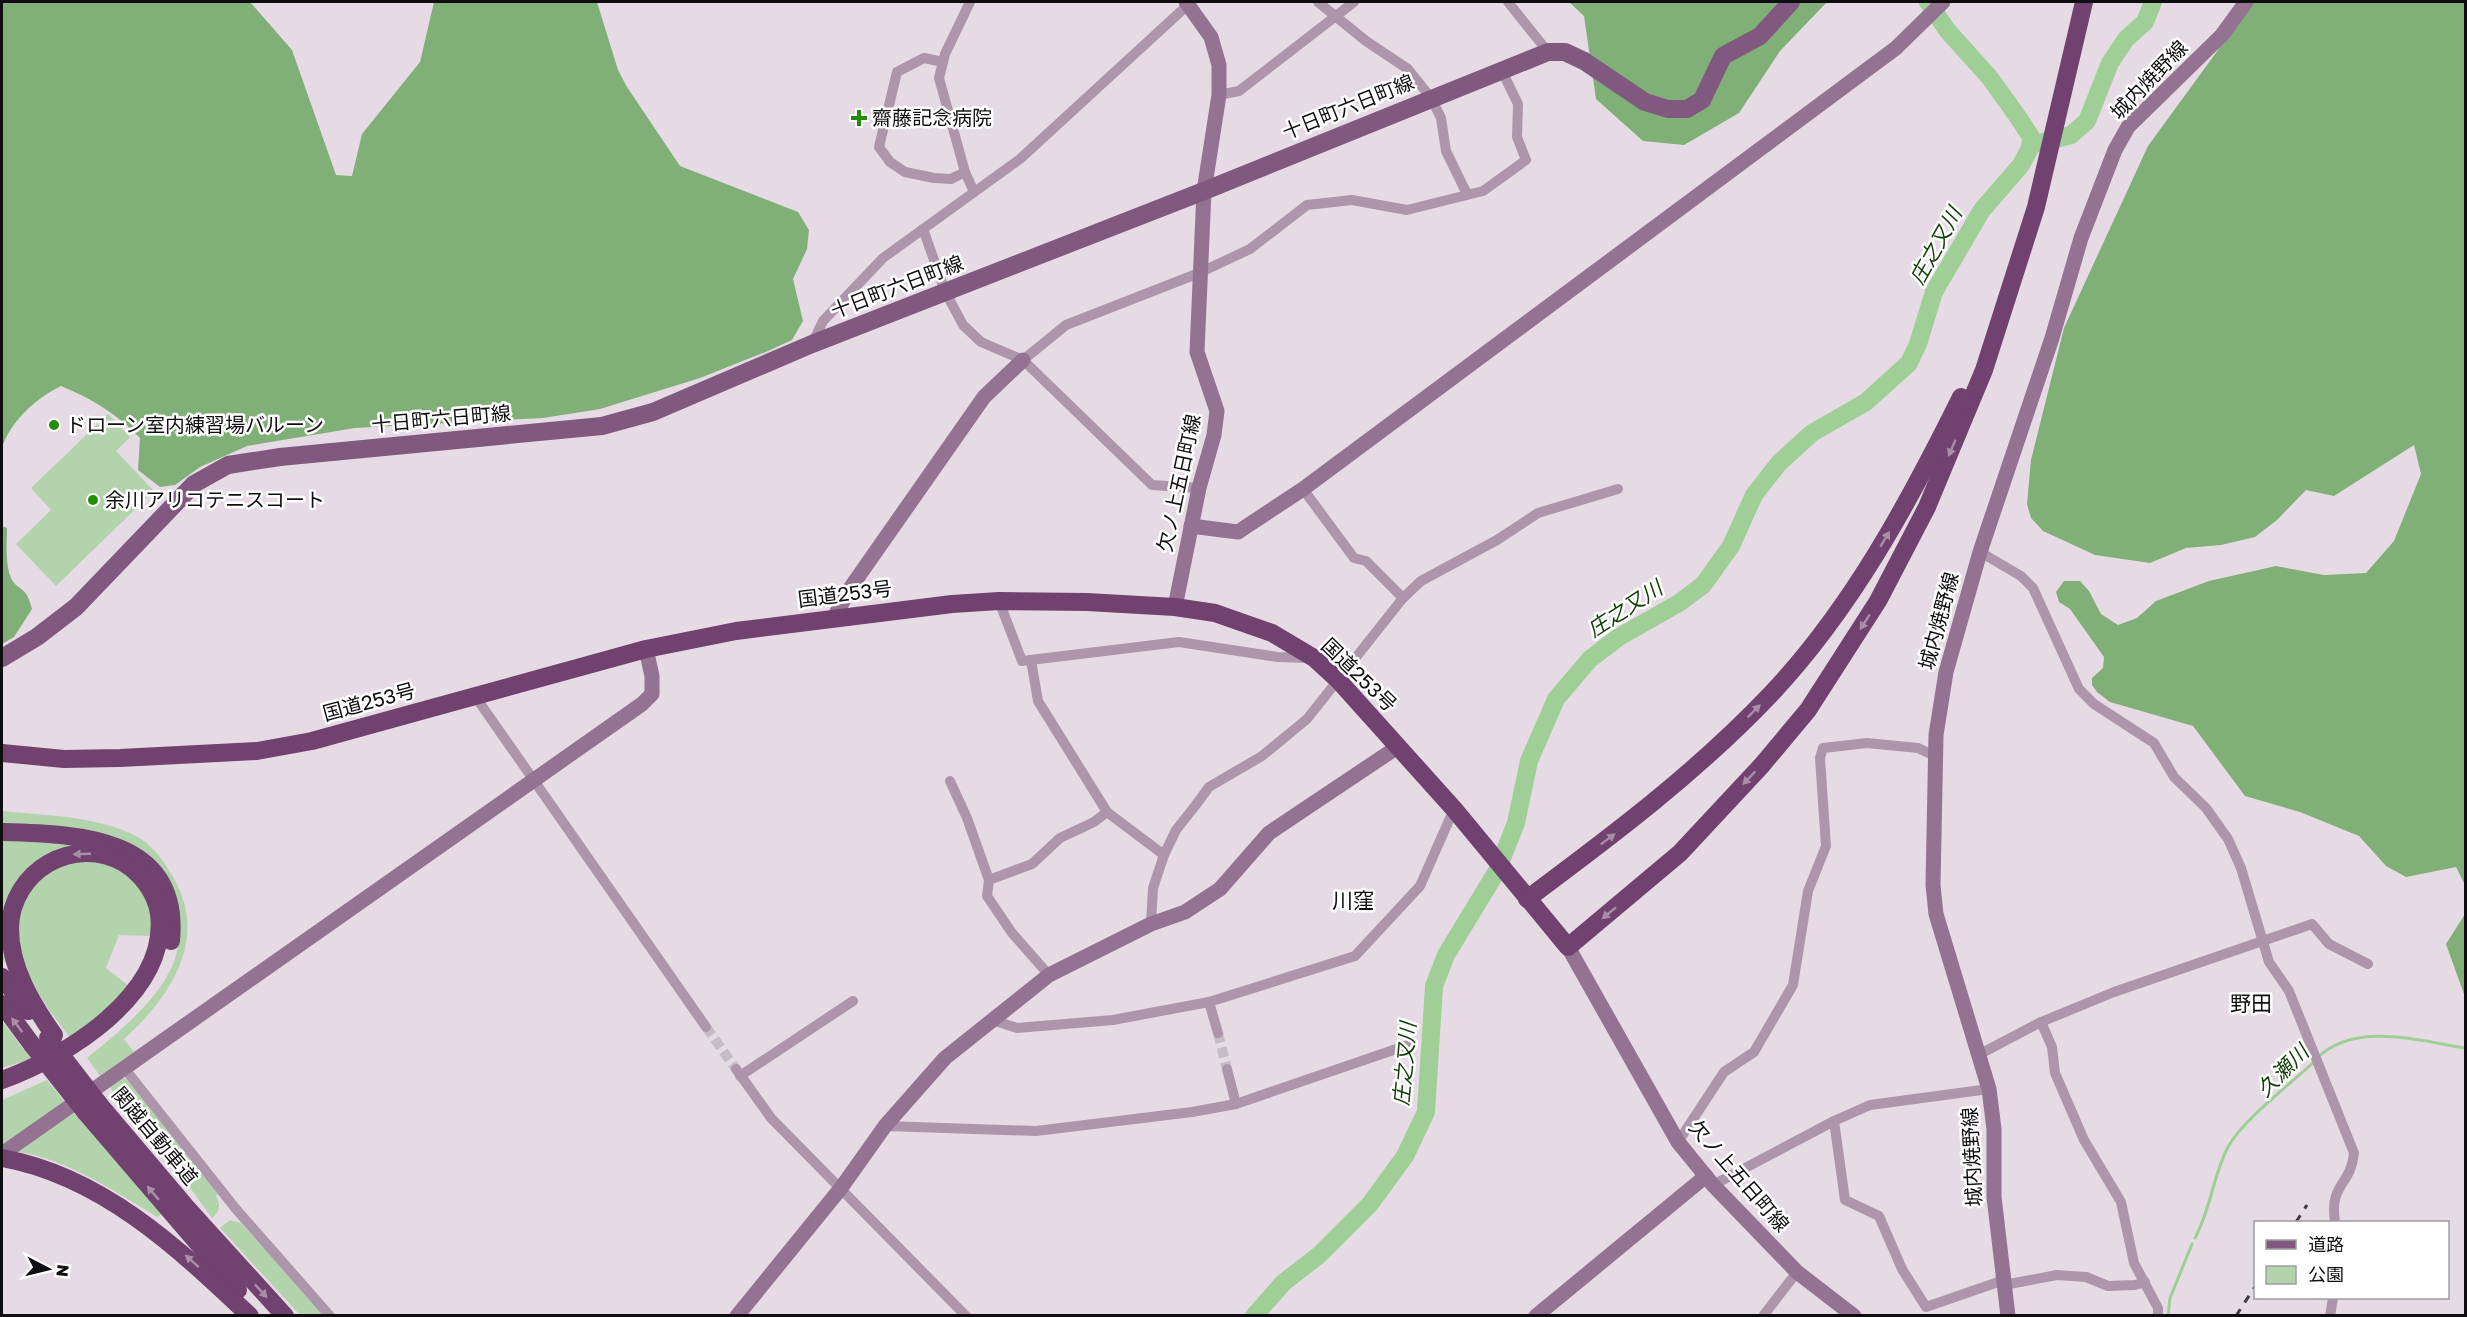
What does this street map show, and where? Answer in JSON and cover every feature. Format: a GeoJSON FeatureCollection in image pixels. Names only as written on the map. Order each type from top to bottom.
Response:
{"type":"FeatureCollection","features":[{"type":"Feature","properties":{"kind":"highway"},"geometry":{"type":"LineString","coordinates":[[1568,946],[1680,853],[1762,765],[1808,710],[1878,601],[1927,507],[1984,370],[2023,251],[2046,166],[2084,2]]}},
{"type":"Feature","properties":{"kind":"highway"},"geometry":{"type":"LineString","coordinates":[[1527,899],[1682,780],[1772,693],[1849,596],[1918,484],[2001,314]]}},
{"type":"Feature","properties":{"kind":"highway","name":"国道253号"},"geometry":{"type":"LineString","coordinates":[[2,753],[64,759],[257,751],[312,741],[691,638],[952,604],[999,601],[1087,602],[1175,607],[1215,613],[1255,626],[1272,633],[1314,658],[1339,681],[1399,746],[1568,946]]}},
{"type":"Feature","properties":{"kind":"highway"},"geometry":{"type":"LineString","coordinates":[[2,832],[79,836],[106,842],[142,861],[162,883],[172,913],[169,950],[159,974],[128,1013],[62,1064],[2,1092]]}},
{"type":"Feature","properties":{"kind":"highway"},"geometry":{"type":"LineString","coordinates":[[2,1080],[53,1057],[93,1030],[131,994],[152,963],[160,934],[158,907],[146,883],[130,867],[111,857],[84,853],[57,858],[33,873],[16,899],[10,929],[16,964],[45,1040]]}},
{"type":"Feature","properties":{"kind":"highway","name":"関越自動車道"},"geometry":{"type":"LineString","coordinates":[[2,976],[45,1040],[262,1316]]}},
{"type":"Feature","properties":{"kind":"highway","name":"関越自動車道"},"geometry":{"type":"LineString","coordinates":[[2,1004],[45,1040]]}},
{"type":"Feature","properties":{"kind":"highway","name":"関越自動車道"},"geometry":{"type":"LineString","coordinates":[[96,1106],[285,1316]]}},
{"type":"Feature","properties":{"kind":"highway"},"geometry":{"type":"LineString","coordinates":[[6,1157],[78,1184],[139,1218],[167,1239],[250,1316]]}},
{"type":"Feature","properties":{"kind":"main road"},"geometry":{"type":"LineString","coordinates":[[1548,52],[1565,52],[1584,61],[1645,102],[1668,109],[1687,110],[1702,100],[1723,56],[1760,36],[1791,2]]}},
{"type":"Feature","properties":{"kind":"main road","name":"十日町六日町線"},"geometry":{"type":"LineString","coordinates":[[2,658],[38,637],[76,608],[194,484],[228,465],[280,456],[602,426],[653,412],[812,344],[1204,191],[1548,52]]}},
{"type":"Feature","properties":{"kind":"street"},"geometry":{"type":"LineString","coordinates":[[1318,2],[1366,41],[1408,69],[1431,98],[1441,118],[1446,151],[1467,194]]}},
{"type":"Feature","properties":{"kind":"street"},"geometry":{"type":"LineString","coordinates":[[1219,95],[1239,91],[1284,53],[1354,2]]}},
{"type":"Feature","properties":{"kind":"street"},"geometry":{"type":"LineString","coordinates":[[1508,2],[1548,52]]}},
{"type":"Feature","properties":{"kind":"street"},"geometry":{"type":"LineString","coordinates":[[1191,526],[1238,532],[1303,489],[1896,48],[1943,2]]}},
{"type":"Feature","properties":{"kind":"street","name":"城内焼野線"},"geometry":{"type":"LineString","coordinates":[[2008,1316],[1994,1197],[1994,1129],[1989,1089],[1936,914],[1933,885],[1935,756],[1939,707],[1946,672],[1980,552],[2052,338],[2081,238],[2115,150],[2128,127],[2222,35],[2246,2]]}},
{"type":"Feature","properties":{"kind":"street"},"geometry":{"type":"LineString","coordinates":[[967,3],[943,62],[939,78],[965,172],[974,192]]}},
{"type":"Feature","properties":{"kind":"street"},"geometry":{"type":"LineString","coordinates":[[812,344],[823,321],[883,258],[1020,159],[1189,3]]}},
{"type":"Feature","properties":{"kind":"street","name":"欠ノ上五日町線"},"geometry":{"type":"LineString","coordinates":[[1175,607],[1199,488],[1214,435],[1217,411],[1197,352],[1204,191],[1219,95],[1219,65],[1211,37],[1189,3]]}},
{"type":"Feature","properties":{"kind":"street"},"geometry":{"type":"LineString","coordinates":[[943,62],[924,58],[906,64],[897,72],[879,147],[890,162],[905,172],[951,179],[965,172]]}},
{"type":"Feature","properties":{"kind":"street"},"geometry":{"type":"LineString","coordinates":[[833,619],[851,587],[984,397],[1023,360],[1066,325],[1199,273],[1250,249],[1307,206],[1352,200],[1407,210],[1483,191],[1526,160],[1517,137],[1518,104],[1502,71]]}},
{"type":"Feature","properties":{"kind":"street"},"geometry":{"type":"LineString","coordinates":[[923,229],[945,291],[963,326],[981,342],[1023,360],[1152,485],[1199,488]]}},
{"type":"Feature","properties":{"kind":"street"},"geometry":{"type":"LineString","coordinates":[[1303,489],[1354,558],[1366,561],[1403,598]]}},
{"type":"Feature","properties":{"kind":"street"},"geometry":{"type":"LineString","coordinates":[[1151,924],[1153,888],[1164,855],[1176,830],[1209,787],[1262,756],[1307,719],[1403,598],[1421,580],[1497,540],[1538,513],[1618,489]]}},
{"type":"Feature","properties":{"kind":"street"},"geometry":{"type":"LineString","coordinates":[[1980,552],[2021,576],[2033,588],[2079,689],[2094,704],[2154,743],[2174,777],[2206,808],[2228,839],[2265,941],[2269,962],[2289,991],[2354,1153],[2353,1169],[2335,1193],[2332,1206],[2334,1221]]}},
{"type":"Feature","properties":{"kind":"street"},"geometry":{"type":"LineString","coordinates":[[999,601],[1022,661],[1179,642],[1278,657],[1314,658]]}},
{"type":"Feature","properties":{"kind":"street"},"geometry":{"type":"LineString","coordinates":[[6,1157],[125,1068],[390,879],[642,704],[652,694],[652,676],[646,649]]}},
{"type":"Feature","properties":{"kind":"street"},"geometry":{"type":"LineString","coordinates":[[1030,660],[1038,701],[1107,812],[1164,855]]}},
{"type":"Feature","properties":{"kind":"street"},"geometry":{"type":"LineString","coordinates":[[475,696],[706,1027]]}},
{"type":"Feature","properties":{"kind":"street"},"geometry":{"type":"LineString","coordinates":[[1678,1142],[1724,1072],[1754,1052],[1793,985],[1808,891],[1826,846],[1820,758],[1823,748],[1867,743],[1918,748],[1935,756]]}},
{"type":"Feature","properties":{"kind":"street"},"geometry":{"type":"LineString","coordinates":[[737,1316],[841,1188],[885,1126],[945,1058],[1049,975],[1151,924],[1185,912],[1220,889],[1269,833],[1399,746]]}},
{"type":"Feature","properties":{"kind":"street"},"geometry":{"type":"LineString","coordinates":[[950,782],[967,818],[989,880],[987,896],[1012,933],[1049,975]]}},
{"type":"Feature","properties":{"kind":"street"},"geometry":{"type":"LineString","coordinates":[[992,1020],[1017,1028],[1113,1020],[1209,1002],[1355,956],[1420,886],[1454,809]]}},
{"type":"Feature","properties":{"kind":"street"},"geometry":{"type":"LineString","coordinates":[[989,880],[1032,864],[1060,838],[1094,822],[1107,812]]}},
{"type":"Feature","properties":{"kind":"street"},"geometry":{"type":"LineString","coordinates":[[1980,1054],[2041,1022],[2114,992],[2312,924],[2329,944],[2368,964]]}},
{"type":"Feature","properties":{"kind":"street","name":"欠ノ上五日町線"},"geometry":{"type":"LineString","coordinates":[[1568,946],[1678,1142],[1709,1180],[1797,1272],[1854,1316]]}},
{"type":"Feature","properties":{"kind":"street"},"geometry":{"type":"LineString","coordinates":[[853,1001],[738,1073],[771,1118],[966,1316]]}},
{"type":"Feature","properties":{"kind":"street"},"geometry":{"type":"LineString","coordinates":[[1209,1002],[1218,1033]]}},
{"type":"Feature","properties":{"kind":"street"},"geometry":{"type":"LineString","coordinates":[[2041,1022],[2052,1047],[2055,1073],[2084,1140],[2121,1202],[2134,1263],[2158,1308],[2158,1316]]}},
{"type":"Feature","properties":{"kind":"street"},"geometry":{"type":"LineString","coordinates":[[885,1126],[1036,1131],[1192,1112],[1236,1104],[1408,1045]]}},
{"type":"Feature","properties":{"kind":"street"},"geometry":{"type":"LineString","coordinates":[[125,1068],[236,1209],[330,1316]]}},
{"type":"Feature","properties":{"kind":"street"},"geometry":{"type":"LineString","coordinates":[[1227,1069],[1236,1104]]}},
{"type":"Feature","properties":{"kind":"street"},"geometry":{"type":"LineString","coordinates":[[1536,1316],[1709,1180],[1870,1105],[1989,1089]]}},
{"type":"Feature","properties":{"kind":"street"},"geometry":{"type":"LineString","coordinates":[[1834,1120],[1845,1200],[1879,1216],[1902,1269],[1926,1307],[2004,1282],[2057,1275],[2086,1277],[2108,1286],[2135,1285],[2145,1282]]}},
{"type":"Feature","properties":{"kind":"street"},"geometry":{"type":"LineString","coordinates":[[1763,1316],[1797,1272]]}},
{"type":"Feature","properties":{"kind":"street"},"geometry":{"type":"LineString","coordinates":[[2330,1316],[2333,1299]]}},
{"type":"Feature","properties":{"kind":"green space"},"geometry":{"type":"Polygon","coordinates":[[[2,2],[250,2],[292,50],[336,175],[352,176],[362,134],[420,62],[434,2],[597,2],[618,70],[680,166],[798,212],[809,230],[807,249],[793,279],[803,321],[792,340],[768,351],[700,378],[600,409],[543,418],[355,428],[247,446],[200,467],[175,485],[160,487],[138,470],[140,438],[122,421],[83,396],[61,386],[42,397],[25,412],[11,429],[2,448],[2,2]]]}},
{"type":"Feature","properties":{"kind":"green space"},"geometry":{"type":"Polygon","coordinates":[[[1569,2],[1827,2],[1780,51],[1739,113],[1684,145],[1643,141],[1596,99],[1584,16],[1569,2]]]}},
{"type":"Feature","properties":{"kind":"green space"},"geometry":{"type":"Polygon","coordinates":[[[2253,2],[2465,2],[2465,885],[2456,867],[2406,877],[2386,866],[2359,836],[2300,812],[2245,796],[2193,726],[2110,702],[2092,685],[2092,678],[2103,668],[2104,657],[2070,609],[2059,602],[2056,592],[2064,581],[2080,581],[2089,591],[2101,614],[2118,625],[2137,618],[2156,601],[2209,581],[2276,566],[2324,575],[2366,573],[2394,541],[2421,474],[2414,445],[2334,496],[2306,490],[2277,520],[2255,537],[2221,545],[2186,548],[2150,563],[2095,555],[2043,531],[2031,518],[2027,504],[2031,460],[2064,328],[2148,146],[2253,2]]]}},
{"type":"Feature","properties":{"kind":"green space","name":"余川アリコテニスコート"},"geometry":{"type":"Polygon","coordinates":[[[108,414],[130,437],[116,451],[154,491],[56,586],[16,544],[51,510],[31,488],[108,414]]]}},
{"type":"Feature","properties":{"kind":"green space"},"geometry":{"type":"Polygon","coordinates":[[[2,526],[7,528],[7,560],[11,578],[25,592],[32,609],[14,637],[2,644],[2,526]]]}},
{"type":"Feature","properties":{"kind":"green space"},"geometry":{"type":"Polygon","coordinates":[[[2,811],[87,820],[136,836],[159,856],[182,895],[187,918],[186,941],[181,963],[158,1003],[124,1039],[134,1052],[100,1076],[87,1058],[146,1004],[160,987],[177,952],[177,927],[166,879],[24,824],[2,823],[2,811]]]}},
{"type":"Feature","properties":{"kind":"green space"},"geometry":{"type":"Polygon","coordinates":[[[2,838],[82,842],[19,880],[12,972],[2,958],[2,838]]]}},
{"type":"Feature","properties":{"kind":"green space"},"geometry":{"type":"Polygon","coordinates":[[[83,860],[113,868],[131,877],[138,884],[149,902],[153,936],[119,935],[106,968],[129,986],[117,1000],[70,1038],[29,976],[22,956],[19,937],[20,919],[24,902],[33,887],[46,875],[62,866],[83,860]]]}},
{"type":"Feature","properties":{"kind":"green space"},"geometry":{"type":"Polygon","coordinates":[[[2465,914],[2466,997],[2446,944],[2465,914]]]}},
{"type":"Feature","properties":{"kind":"green space"},"geometry":{"type":"Polygon","coordinates":[[[2,1021],[31,1059],[2,1068],[2,1021]]]}},
{"type":"Feature","properties":{"kind":"green space"},"geometry":{"type":"Polygon","coordinates":[[[120,1078],[127,1079],[218,1194],[216,1196],[219,1208],[212,1218],[177,1170],[109,1086],[120,1078]]]}},
{"type":"Feature","properties":{"kind":"green space"},"geometry":{"type":"Polygon","coordinates":[[[47,1080],[64,1101],[2,1146],[2,1100],[47,1080]]]}},
{"type":"Feature","properties":{"kind":"green space"},"geometry":{"type":"Polygon","coordinates":[[[73,1112],[162,1214],[157,1217],[73,1169],[18,1152],[73,1112]]]}},
{"type":"Feature","properties":{"kind":"green space"},"geometry":{"type":"Polygon","coordinates":[[[230,1220],[241,1223],[325,1315],[300,1315],[220,1228],[230,1220]]]}},
{"type":"Feature","properties":{"kind":"waterway","name":"庄之又川"},"geometry":{"type":"LineString","coordinates":[[1254,1316],[1283,1283],[1319,1255],[1370,1204],[1405,1156],[1426,1112],[1434,986],[1446,955],[1497,871],[1516,823],[1529,761],[1556,699],[1590,659],[1619,637],[1679,603],[1703,585],[1731,546],[1754,495],[1779,463],[1812,433],[1866,402],[1909,363],[1918,344],[1934,292],[1982,210],[2021,165],[2030,148],[2031,137],[2018,117],[1990,78],[1947,30],[1928,2]]}},
{"type":"Feature","properties":{"kind":"waterway"},"geometry":{"type":"LineString","coordinates":[[2040,143],[2071,135],[2087,121],[2110,63],[2126,39],[2145,22],[2153,2]]}},
{"type":"Feature","properties":{"kind":"waterway","name":"久瀬川"},"geometry":{"type":"LineString","coordinates":[[2318,1057],[2334,1046],[2351,1039],[2369,1036],[2408,1038],[2466,1048]]}},
{"type":"Feature","properties":{"kind":"waterway","name":"久瀬川"},"geometry":{"type":"LineString","coordinates":[[2195,1238],[2205,1215],[2223,1158],[2235,1136],[2255,1114],[2314,1062]]}},
{"type":"Feature","properties":{"kind":"waterway","name":"久瀬川"},"geometry":{"type":"LineString","coordinates":[[2168,1316],[2170,1298],[2192,1244]]}},
{"type":"Feature","properties":{"kind":"tunnel"},"geometry":{"type":"LineString","coordinates":[[706,1027],[736,1069]]}},
{"type":"Feature","properties":{"kind":"tunnel"},"geometry":{"type":"LineString","coordinates":[[1218,1033],[1227,1069]]}},
{"type":"Feature","properties":{"kind":"railway"},"geometry":{"type":"LineString","coordinates":[[2297,1221],[2307,1205]]}},
{"type":"Feature","properties":{"kind":"railway"},"geometry":{"type":"LineString","coordinates":[[2236,1316],[2254,1288]]}},
{"type":"Feature","properties":{"kind":"place","name":"齋藤記念病院"},"geometry":{"type":"Point","coordinates":[859,118]}},
{"type":"Feature","properties":{"kind":"place","name":"ドローン室内練習場バルーン"},"geometry":{"type":"Point","coordinates":[54,425]}},
{"type":"Feature","properties":{"kind":"place","name":"余川アリコテニスコート"},"geometry":{"type":"Point","coordinates":[93,500]}},
{"type":"Feature","properties":{"kind":"district","name":"川窪"},"geometry":{"type":"Point","coordinates":[1353,901]}},
{"type":"Feature","properties":{"kind":"district","name":"野田"},"geometry":{"type":"Point","coordinates":[2251,1004]}}]}
